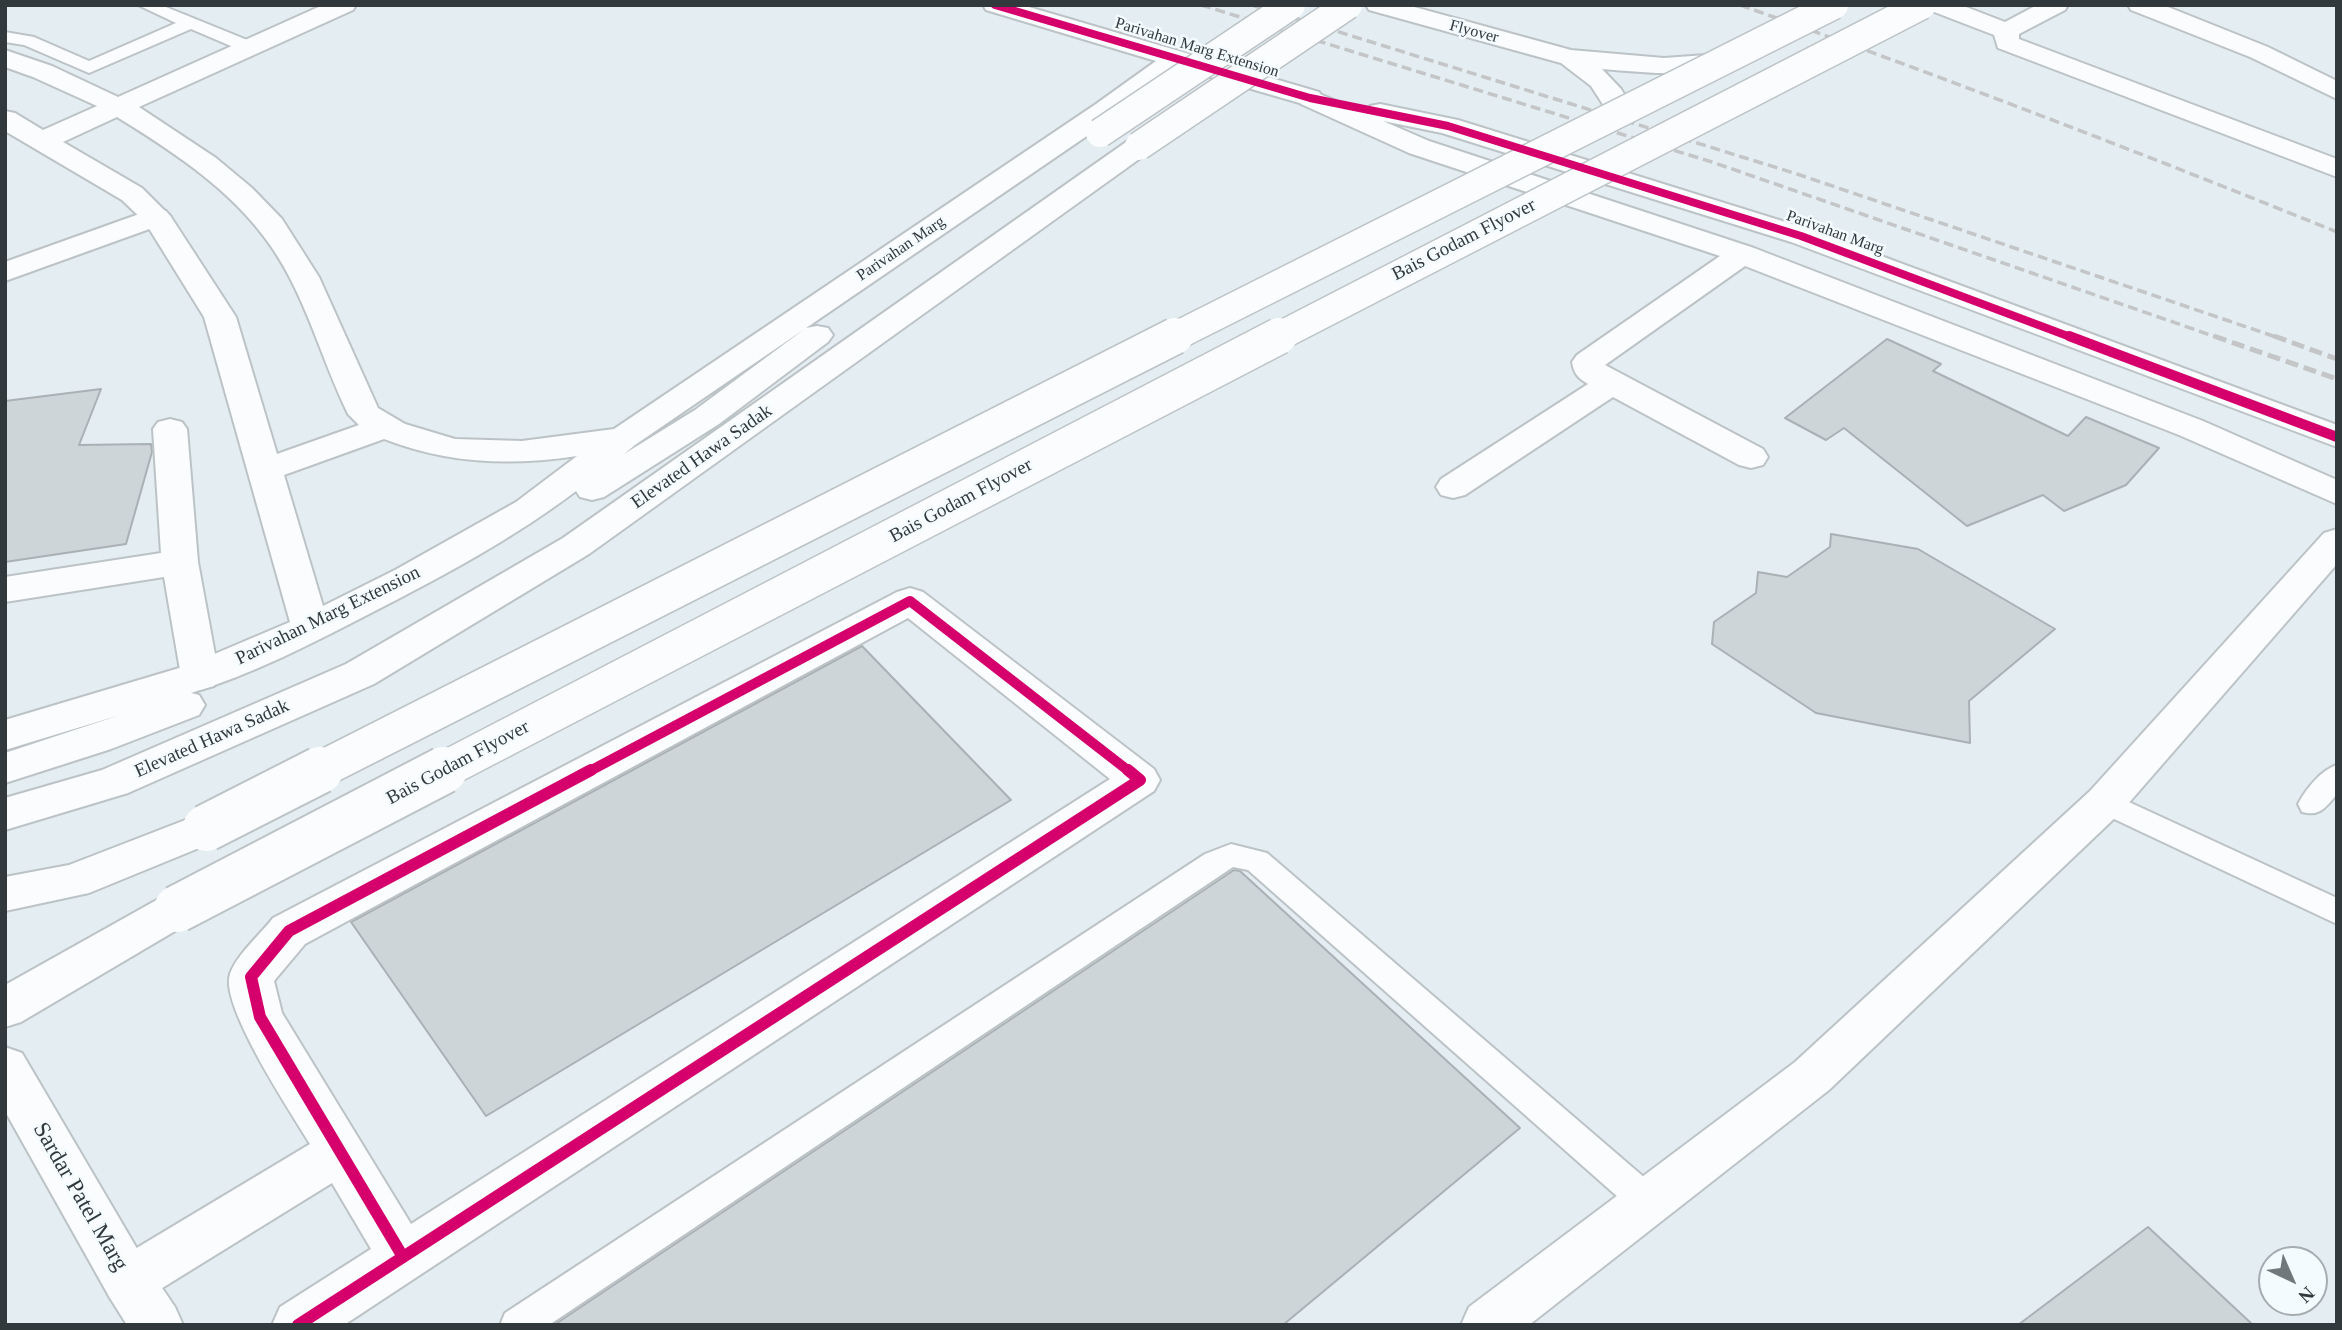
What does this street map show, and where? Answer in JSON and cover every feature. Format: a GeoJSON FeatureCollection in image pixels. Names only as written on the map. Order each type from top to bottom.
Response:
{"type":"FeatureCollection","features":[{"type":"Feature","properties":{"kind":"street"},"geometry":{"type":"LineString","coordinates":[[42,141],[344,5]]}},
{"type":"Feature","properties":{"kind":"street","name":"Parivahan Marg Extension"},"geometry":{"type":"LineString","coordinates":[[995,5],[1310,98]]}},
{"type":"Feature","properties":{"kind":"street","name":"Elevated Hawa Sadak"},"geometry":{"type":"LineString","coordinates":[[5,768],[97,739],[340,643],[707,417],[1100,133],[1291,5]]}},
{"type":"Feature","properties":{"kind":"street","name":"Elevated Hawa Sadak"},"geometry":{"type":"LineString","coordinates":[[5,814],[114,782],[360,674],[564,554],[1139,146],[1348,5]]}},
{"type":"Feature","properties":{"kind":"street","name":"Flyover"},"geometry":{"type":"LineString","coordinates":[[1378,5],[1570,58],[1664,66],[1720,62]]}},
{"type":"Feature","properties":{"kind":"street"},"geometry":{"type":"LineString","coordinates":[[5,894],[74,881],[206,828],[1834,5]]}},
{"type":"Feature","properties":{"kind":"street","name":"Bais Godam Flyover"},"geometry":{"type":"LineString","coordinates":[[5,1008],[177,909],[1811,60],[1922,5]]}},
{"type":"Feature","properties":{"kind":"street"},"geometry":{"type":"LineString","coordinates":[[1938,5],[2006,31],[2056,5]]}},
{"type":"Feature","properties":{"kind":"street"},"geometry":{"type":"LineString","coordinates":[[2140,5],[2259,52],[2337,91]]}},
{"type":"Feature","properties":{"kind":"street"},"geometry":{"type":"LineString","coordinates":[[2006,31],[2007,43],[2337,169]]}},
{"type":"Feature","properties":{"kind":"street","name":"Parivahan Marg"},"geometry":{"type":"LineString","coordinates":[[622,438],[1106,110],[1177,57]]}},
{"type":"Feature","properties":{"kind":"street"},"geometry":{"type":"LineString","coordinates":[[5,58],[47,72],[118,108],[179,144],[264,217],[294,258],[365,414],[383,428],[439,447],[502,454],[582,446],[622,438]]}},
{"type":"Feature","properties":{"kind":"street","name":"Flyover"},"geometry":{"type":"LineString","coordinates":[[1570,58],[1593,72],[1611,91],[1621,111]]}},
{"type":"Feature","properties":{"kind":"street"},"geometry":{"type":"LineString","coordinates":[[1310,98],[1419,147],[1743,254],[2191,428],[2337,492]]}},
{"type":"Feature","properties":{"kind":"street","name":"Parivahan Marg"},"geometry":{"type":"LineString","coordinates":[[1310,98],[1448,126],[1801,236],[2337,437]]}},
{"type":"Feature","properties":{"kind":"street"},"geometry":{"type":"LineString","coordinates":[[5,119],[132,194],[156,217],[220,317],[311,628]]}},
{"type":"Feature","properties":{"kind":"street"},"geometry":{"type":"LineString","coordinates":[[5,272],[156,217]]}},
{"type":"Feature","properties":{"kind":"street"},"geometry":{"type":"LineString","coordinates":[[1743,254],[1588,362],[1590,372],[1751,457]]}},
{"type":"Feature","properties":{"kind":"street"},"geometry":{"type":"LineString","coordinates":[[1453,487],[1611,384]]}},
{"type":"Feature","properties":{"kind":"street"},"geometry":{"type":"LineString","coordinates":[[265,470],[383,428]]}},
{"type":"Feature","properties":{"kind":"street"},"geometry":{"type":"LineString","coordinates":[[170,429],[180,562],[200,677]]}},
{"type":"Feature","properties":{"kind":"street","name":"Parivahan Marg Extension"},"geometry":{"type":"LineString","coordinates":[[5,735],[200,677],[311,628],[408,579],[528,510],[622,438]]}},
{"type":"Feature","properties":{"kind":"street"},"geometry":{"type":"LineString","coordinates":[[1487,1325],[1812,1076],[2105,802],[2337,541]]}},
{"type":"Feature","properties":{"kind":"street"},"geometry":{"type":"LineString","coordinates":[[5,590],[180,562]]}},
{"type":"Feature","properties":{"kind":"street"},"geometry":{"type":"LineString","coordinates":[[298,1325],[1140,780],[910,601],[289,931],[251,977],[260,1017],[403,1257]]}},
{"type":"Feature","properties":{"kind":"street","name":"Sardar Patel Marg"},"geometry":{"type":"LineString","coordinates":[[5,1067],[128,1281],[157,1325]]}},
{"type":"Feature","properties":{"kind":"street"},"geometry":{"type":"LineString","coordinates":[[128,1281],[340,1152]]}},
{"type":"Feature","properties":{"kind":"lane"},"geometry":{"type":"LineString","coordinates":[[146,5],[251,48]]}},
{"type":"Feature","properties":{"kind":"lane"},"geometry":{"type":"LineString","coordinates":[[5,37],[28,41],[89,68],[191,23]]}},
{"type":"Feature","properties":{"kind":"lane"},"geometry":{"type":"LineString","coordinates":[[2312,804],[2337,775]]}},
{"type":"Feature","properties":{"kind":"lane"},"geometry":{"type":"LineString","coordinates":[[2105,802],[2337,912]]}},
{"type":"Feature","properties":{"kind":"lane"},"geometry":{"type":"LineString","coordinates":[[518,1325],[1203,869],[1231,855],[1256,861],[1648,1202]]}},
{"type":"Feature","properties":{"kind":"building"},"geometry":{"type":"Polygon","coordinates":[[[1887,339],[1941,364],[1933,371],[2068,436],[2086,417],[2159,448],[2126,485],[2064,511],[2043,495],[1967,526],[1844,428],[1826,440],[1785,418],[1887,339]]]}},
{"type":"Feature","properties":{"kind":"building"},"geometry":{"type":"Polygon","coordinates":[[[101,389],[79,445],[151,444],[152,452],[126,544],[5,562],[5,401],[101,389]]]}},
{"type":"Feature","properties":{"kind":"building"},"geometry":{"type":"Polygon","coordinates":[[[1831,534],[1918,549],[2055,629],[1969,701],[1970,743],[1816,713],[1712,644],[1714,622],[1756,593],[1758,572],[1787,577],[1830,547],[1831,534]]]}},
{"type":"Feature","properties":{"kind":"building"},"geometry":{"type":"Polygon","coordinates":[[[862,646],[1011,800],[486,1116],[351,922],[862,646]]]}},
{"type":"Feature","properties":{"kind":"building"},"geometry":{"type":"Polygon","coordinates":[[[1234,870],[1240,871],[1520,1128],[1283,1325],[554,1325],[1234,870]]]}},
{"type":"Feature","properties":{"kind":"building"},"geometry":{"type":"Polygon","coordinates":[[[2148,1227],[2253,1325],[2018,1325],[2148,1227]]]}},
{"type":"Feature","properties":{"kind":"railway"},"geometry":{"type":"LineString","coordinates":[[1201,5],[1712,162],[2219,338]]}},
{"type":"Feature","properties":{"kind":"railway"},"geometry":{"type":"LineString","coordinates":[[1252,5],[1797,174],[2279,338]]}},
{"type":"Feature","properties":{"kind":"railway"},"geometry":{"type":"LineString","coordinates":[[1740,5],[2040,115],[2337,232]]}},
{"type":"Feature","properties":{"kind":"railway"},"geometry":{"type":"LineString","coordinates":[[2214,336],[2337,379]]}},
{"type":"Feature","properties":{"kind":"railway"},"geometry":{"type":"LineString","coordinates":[[2274,336],[2337,359]]}},
{"type":"Feature","properties":{"kind":"cycle path"},"geometry":{"type":"LineString","coordinates":[[995,5],[1310,98],[1448,126],[1801,236],[2337,437]]}},
{"type":"Feature","properties":{"kind":"cycle path"},"geometry":{"type":"LineString","coordinates":[[298,1325],[1140,780],[910,601],[289,931],[251,977],[260,1017],[403,1257]]}}]}
